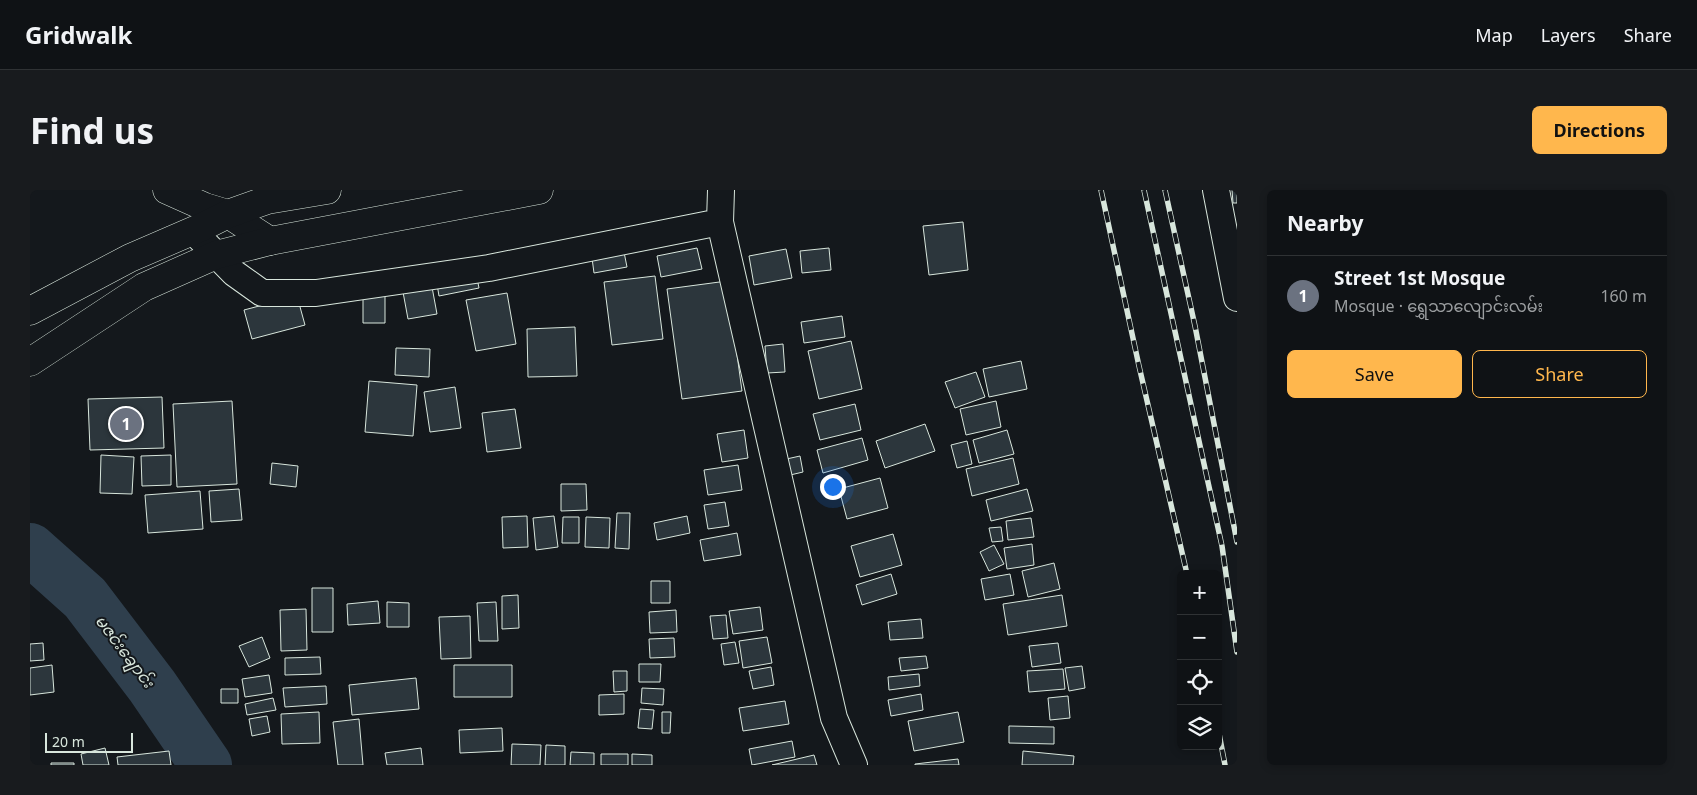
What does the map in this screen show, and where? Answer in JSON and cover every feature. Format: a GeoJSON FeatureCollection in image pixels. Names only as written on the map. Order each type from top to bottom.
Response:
{"type":"FeatureCollection","features":[{"type":"Feature","properties":{"kind":"main road"},"geometry":{"type":"LineString","coordinates":[[167,190],[212,204],[270,241]]}},
{"type":"Feature","properties":{"kind":"main road"},"geometry":{"type":"LineString","coordinates":[[212,204],[267,200],[328,190]]}},
{"type":"Feature","properties":{"kind":"main road"},"geometry":{"type":"LineString","coordinates":[[30,362],[144,287],[216,255],[270,241],[539,190]]}},
{"type":"Feature","properties":{"kind":"main road"},"geometry":{"type":"LineString","coordinates":[[30,312],[130,258],[193,231],[212,204]]}},
{"type":"Feature","properties":{"kind":"street"},"geometry":{"type":"LineString","coordinates":[[721,190],[720,222],[834,718],[854,765]]}},
{"type":"Feature","properties":{"kind":"street"},"geometry":{"type":"LineString","coordinates":[[1216,190],[1237,298]]}},
{"type":"Feature","properties":{"kind":"street"},"geometry":{"type":"LineString","coordinates":[[193,231],[242,279],[262,293],[316,293],[489,268],[720,222]]}},
{"type":"Feature","properties":{"kind":"building"},"geometry":{"type":"Polygon","coordinates":[[[1232,190],[1237,190],[1237,203],[1233,203],[1232,190]]]}},
{"type":"Feature","properties":{"kind":"building"},"geometry":{"type":"Polygon","coordinates":[[[963,222],[968,270],[929,275],[923,226],[963,222]]]}},
{"type":"Feature","properties":{"kind":"building"},"geometry":{"type":"Polygon","coordinates":[[[697,248],[702,269],[661,277],[657,256],[697,248]]]}},
{"type":"Feature","properties":{"kind":"building"},"geometry":{"type":"Polygon","coordinates":[[[829,248],[831,270],[802,273],[800,251],[829,248]]]}},
{"type":"Feature","properties":{"kind":"building"},"geometry":{"type":"Polygon","coordinates":[[[786,249],[792,278],[754,285],[749,256],[786,249]]]}},
{"type":"Feature","properties":{"kind":"building"},"geometry":{"type":"Polygon","coordinates":[[[624,252],[627,267],[594,273],[592,258],[624,252]]]}},
{"type":"Feature","properties":{"kind":"building"},"geometry":{"type":"Polygon","coordinates":[[[655,276],[663,339],[612,345],[604,282],[655,276]]]}},
{"type":"Feature","properties":{"kind":"building"},"geometry":{"type":"Polygon","coordinates":[[[477,278],[479,288],[439,296],[437,284],[477,278]]]}},
{"type":"Feature","properties":{"kind":"building"},"geometry":{"type":"Polygon","coordinates":[[[727,281],[742,391],[682,399],[667,289],[727,281]]]}},
{"type":"Feature","properties":{"kind":"building"},"geometry":{"type":"Polygon","coordinates":[[[432,287],[437,314],[408,319],[403,292],[432,287]]]}},
{"type":"Feature","properties":{"kind":"building"},"geometry":{"type":"Polygon","coordinates":[[[363,292],[385,292],[385,323],[363,323],[363,292]]]}},
{"type":"Feature","properties":{"kind":"building"},"geometry":{"type":"Polygon","coordinates":[[[507,293],[516,344],[476,351],[466,300],[507,293]]]}},
{"type":"Feature","properties":{"kind":"building"},"geometry":{"type":"Polygon","coordinates":[[[297,296],[305,325],[252,339],[244,310],[297,296]]]}},
{"type":"Feature","properties":{"kind":"building"},"geometry":{"type":"Polygon","coordinates":[[[842,316],[845,337],[804,343],[801,322],[842,316]]]}},
{"type":"Feature","properties":{"kind":"building"},"geometry":{"type":"Polygon","coordinates":[[[575,327],[577,376],[528,377],[527,329],[575,327]]]}},
{"type":"Feature","properties":{"kind":"building"},"geometry":{"type":"Polygon","coordinates":[[[851,341],[862,389],[819,399],[808,351],[851,341]]]}},
{"type":"Feature","properties":{"kind":"building"},"geometry":{"type":"Polygon","coordinates":[[[783,344],[785,372],[767,373],[765,346],[783,344]]]}},
{"type":"Feature","properties":{"kind":"building"},"geometry":{"type":"Polygon","coordinates":[[[396,348],[430,349],[429,377],[395,375],[396,348]]]}},
{"type":"Feature","properties":{"kind":"building"},"geometry":{"type":"Polygon","coordinates":[[[1021,361],[1027,389],[989,397],[983,369],[1021,361]]]}},
{"type":"Feature","properties":{"kind":"building"},"geometry":{"type":"Polygon","coordinates":[[[976,372],[985,397],[955,408],[945,382],[976,372]]]}},
{"type":"Feature","properties":{"kind":"building"},"geometry":{"type":"Polygon","coordinates":[[[369,381],[417,385],[413,436],[365,432],[369,381]]]}},
{"type":"Feature","properties":{"kind":"building"},"geometry":{"type":"Polygon","coordinates":[[[455,387],[461,428],[430,432],[424,392],[455,387]]]}},
{"type":"Feature","properties":{"kind":"building"},"geometry":{"type":"Polygon","coordinates":[[[162,397],[164,448],[90,450],[88,399],[162,397]]]}},
{"type":"Feature","properties":{"kind":"building"},"geometry":{"type":"Polygon","coordinates":[[[232,401],[237,484],[177,487],[173,404],[232,401]]]}},
{"type":"Feature","properties":{"kind":"building"},"geometry":{"type":"Polygon","coordinates":[[[996,401],[1001,427],[966,435],[960,409],[996,401]]]}},
{"type":"Feature","properties":{"kind":"building"},"geometry":{"type":"Polygon","coordinates":[[[855,404],[861,430],[820,440],[813,414],[855,404]]]}},
{"type":"Feature","properties":{"kind":"building"},"geometry":{"type":"Polygon","coordinates":[[[515,409],[521,448],[487,452],[482,413],[515,409]]]}},
{"type":"Feature","properties":{"kind":"building"},"geometry":{"type":"Polygon","coordinates":[[[925,424],[935,451],[885,468],[876,441],[925,424]]]}},
{"type":"Feature","properties":{"kind":"building"},"geometry":{"type":"Polygon","coordinates":[[[744,430],[748,458],[722,462],[717,434],[744,430]]]}},
{"type":"Feature","properties":{"kind":"building"},"geometry":{"type":"Polygon","coordinates":[[[1007,430],[1014,454],[979,463],[973,440],[1007,430]]]}},
{"type":"Feature","properties":{"kind":"building"},"geometry":{"type":"Polygon","coordinates":[[[862,438],[868,460],[823,473],[817,450],[862,438]]]}},
{"type":"Feature","properties":{"kind":"building"},"geometry":{"type":"Polygon","coordinates":[[[967,441],[972,464],[957,468],[951,445],[967,441]]]}},
{"type":"Feature","properties":{"kind":"building"},"geometry":{"type":"Polygon","coordinates":[[[101,455],[134,457],[132,494],[100,493],[101,455]]]}},
{"type":"Feature","properties":{"kind":"building"},"geometry":{"type":"Polygon","coordinates":[[[171,455],[171,485],[142,486],[141,456],[171,455]]]}},
{"type":"Feature","properties":{"kind":"building"},"geometry":{"type":"Polygon","coordinates":[[[800,456],[803,472],[786,476],[782,460],[800,456]]]}},
{"type":"Feature","properties":{"kind":"building"},"geometry":{"type":"Polygon","coordinates":[[[1013,458],[1019,484],[972,496],[966,469],[1013,458]]]}},
{"type":"Feature","properties":{"kind":"building"},"geometry":{"type":"Polygon","coordinates":[[[272,463],[298,466],[296,487],[270,484],[272,463]]]}},
{"type":"Feature","properties":{"kind":"building"},"geometry":{"type":"Polygon","coordinates":[[[738,465],[742,490],[708,495],[704,470],[738,465]]]}},
{"type":"Feature","properties":{"kind":"building"},"geometry":{"type":"Polygon","coordinates":[[[880,478],[888,508],[847,519],[839,489],[880,478]]]}},
{"type":"Feature","properties":{"kind":"building"},"geometry":{"type":"Polygon","coordinates":[[[561,484],[586,484],[587,510],[561,511],[561,484]]]}},
{"type":"Feature","properties":{"kind":"building"},"geometry":{"type":"Polygon","coordinates":[[[239,489],[242,520],[211,522],[209,491],[239,489]]]}},
{"type":"Feature","properties":{"kind":"building"},"geometry":{"type":"Polygon","coordinates":[[[1027,489],[1033,511],[991,521],[986,500],[1027,489]]]}},
{"type":"Feature","properties":{"kind":"building"},"geometry":{"type":"Polygon","coordinates":[[[200,491],[203,529],[148,533],[145,495],[200,491]]]}},
{"type":"Feature","properties":{"kind":"building"},"geometry":{"type":"Polygon","coordinates":[[[725,502],[729,526],[708,529],[704,505],[725,502]]]}},
{"type":"Feature","properties":{"kind":"building"},"geometry":{"type":"Polygon","coordinates":[[[617,513],[630,513],[629,549],[615,548],[617,513]]]}},
{"type":"Feature","properties":{"kind":"building"},"geometry":{"type":"Polygon","coordinates":[[[527,516],[528,547],[503,548],[502,517],[527,516]]]}},
{"type":"Feature","properties":{"kind":"building"},"geometry":{"type":"Polygon","coordinates":[[[554,516],[558,547],[536,550],[533,518],[554,516]]]}},
{"type":"Feature","properties":{"kind":"building"},"geometry":{"type":"Polygon","coordinates":[[[687,516],[690,533],[657,540],[654,523],[687,516]]]}},
{"type":"Feature","properties":{"kind":"building"},"geometry":{"type":"Polygon","coordinates":[[[563,517],[579,517],[579,543],[562,543],[563,517]]]}},
{"type":"Feature","properties":{"kind":"building"},"geometry":{"type":"Polygon","coordinates":[[[586,517],[610,518],[609,548],[585,547],[586,517]]]}},
{"type":"Feature","properties":{"kind":"building"},"geometry":{"type":"Polygon","coordinates":[[[1031,518],[1034,537],[1008,540],[1006,521],[1031,518]]]}},
{"type":"Feature","properties":{"kind":"building"},"geometry":{"type":"Polygon","coordinates":[[[1001,527],[1003,541],[992,542],[989,528],[1001,527]]]}},
{"type":"Feature","properties":{"kind":"building"},"geometry":{"type":"Polygon","coordinates":[[[737,533],[741,555],[704,561],[700,540],[737,533]]]}},
{"type":"Feature","properties":{"kind":"building"},"geometry":{"type":"Polygon","coordinates":[[[893,534],[902,565],[860,577],[851,546],[893,534]]]}},
{"type":"Feature","properties":{"kind":"building"},"geometry":{"type":"Polygon","coordinates":[[[1032,544],[1034,565],[1007,569],[1004,548],[1032,544]]]}},
{"type":"Feature","properties":{"kind":"building"},"geometry":{"type":"Polygon","coordinates":[[[994,545],[1004,564],[989,571],[980,552],[994,545]]]}},
{"type":"Feature","properties":{"kind":"building"},"geometry":{"type":"Polygon","coordinates":[[[1054,563],[1060,589],[1028,597],[1022,571],[1054,563]]]}},
{"type":"Feature","properties":{"kind":"building"},"geometry":{"type":"Polygon","coordinates":[[[891,574],[897,594],[862,605],[856,585],[891,574]]]}},
{"type":"Feature","properties":{"kind":"building"},"geometry":{"type":"Polygon","coordinates":[[[1010,574],[1014,595],[985,600],[981,579],[1010,574]]]}},
{"type":"Feature","properties":{"kind":"building"},"geometry":{"type":"Polygon","coordinates":[[[651,581],[670,581],[670,603],[651,603],[651,581]]]}},
{"type":"Feature","properties":{"kind":"building"},"geometry":{"type":"Polygon","coordinates":[[[312,588],[333,588],[333,632],[312,632],[312,588]]]}},
{"type":"Feature","properties":{"kind":"building"},"geometry":{"type":"Polygon","coordinates":[[[518,595],[519,628],[502,629],[502,596],[518,595]]]}},
{"type":"Feature","properties":{"kind":"building"},"geometry":{"type":"Polygon","coordinates":[[[1062,595],[1067,626],[1008,635],[1003,604],[1062,595]]]}},
{"type":"Feature","properties":{"kind":"building"},"geometry":{"type":"Polygon","coordinates":[[[378,601],[380,623],[348,625],[347,604],[378,601]]]}},
{"type":"Feature","properties":{"kind":"building"},"geometry":{"type":"Polygon","coordinates":[[[387,602],[409,603],[409,627],[387,627],[387,602]]]}},
{"type":"Feature","properties":{"kind":"building"},"geometry":{"type":"Polygon","coordinates":[[[496,602],[498,641],[479,641],[477,603],[496,602]]]}},
{"type":"Feature","properties":{"kind":"building"},"geometry":{"type":"Polygon","coordinates":[[[760,607],[763,630],[733,634],[729,611],[760,607]]]}},
{"type":"Feature","properties":{"kind":"building"},"geometry":{"type":"Polygon","coordinates":[[[306,609],[307,650],[281,651],[280,610],[306,609]]]}},
{"type":"Feature","properties":{"kind":"building"},"geometry":{"type":"Polygon","coordinates":[[[676,610],[677,632],[650,633],[649,612],[676,610]]]}},
{"type":"Feature","properties":{"kind":"building"},"geometry":{"type":"Polygon","coordinates":[[[726,615],[728,638],[713,639],[710,616],[726,615]]]}},
{"type":"Feature","properties":{"kind":"building"},"geometry":{"type":"Polygon","coordinates":[[[470,616],[471,658],[441,659],[439,617],[470,616]]]}},
{"type":"Feature","properties":{"kind":"building"},"geometry":{"type":"Polygon","coordinates":[[[921,619],[923,638],[890,640],[888,622],[921,619]]]}},
{"type":"Feature","properties":{"kind":"building"},"geometry":{"type":"Polygon","coordinates":[[[262,637],[270,658],[249,667],[239,646],[262,637]]]}},
{"type":"Feature","properties":{"kind":"building"},"geometry":{"type":"Polygon","coordinates":[[[767,637],[772,663],[743,668],[739,641],[767,637]]]}},
{"type":"Feature","properties":{"kind":"building"},"geometry":{"type":"Polygon","coordinates":[[[674,638],[675,657],[650,658],[649,639],[674,638]]]}},
{"type":"Feature","properties":{"kind":"building"},"geometry":{"type":"Polygon","coordinates":[[[735,642],[739,663],[724,665],[721,644],[735,642]]]}},
{"type":"Feature","properties":{"kind":"building"},"geometry":{"type":"Polygon","coordinates":[[[43,643],[44,660],[30,661],[30,644],[43,643]]]}},
{"type":"Feature","properties":{"kind":"building"},"geometry":{"type":"Polygon","coordinates":[[[1058,643],[1061,663],[1032,667],[1029,646],[1058,643]]]}},
{"type":"Feature","properties":{"kind":"building"},"geometry":{"type":"Polygon","coordinates":[[[926,656],[928,668],[901,671],[899,658],[926,656]]]}},
{"type":"Feature","properties":{"kind":"building"},"geometry":{"type":"Polygon","coordinates":[[[320,657],[321,674],[285,675],[285,658],[320,657]]]}},
{"type":"Feature","properties":{"kind":"building"},"geometry":{"type":"Polygon","coordinates":[[[639,664],[661,664],[660,682],[639,682],[639,664]]]}},
{"type":"Feature","properties":{"kind":"building"},"geometry":{"type":"Polygon","coordinates":[[[52,665],[54,692],[30,695],[30,668],[52,665]]]}},
{"type":"Feature","properties":{"kind":"building"},"geometry":{"type":"Polygon","coordinates":[[[454,665],[512,665],[512,697],[454,697],[454,665]]]}},
{"type":"Feature","properties":{"kind":"building"},"geometry":{"type":"Polygon","coordinates":[[[1082,666],[1085,688],[1069,691],[1065,668],[1082,666]]]}},
{"type":"Feature","properties":{"kind":"building"},"geometry":{"type":"Polygon","coordinates":[[[771,667],[774,685],[753,689],[749,671],[771,667]]]}},
{"type":"Feature","properties":{"kind":"building"},"geometry":{"type":"Polygon","coordinates":[[[1063,669],[1065,689],[1029,692],[1027,671],[1063,669]]]}},
{"type":"Feature","properties":{"kind":"building"},"geometry":{"type":"Polygon","coordinates":[[[613,671],[627,671],[627,691],[614,692],[613,671]]]}},
{"type":"Feature","properties":{"kind":"building"},"geometry":{"type":"Polygon","coordinates":[[[919,674],[920,686],[889,690],[888,677],[919,674]]]}},
{"type":"Feature","properties":{"kind":"building"},"geometry":{"type":"Polygon","coordinates":[[[269,675],[272,693],[245,697],[242,679],[269,675]]]}},
{"type":"Feature","properties":{"kind":"building"},"geometry":{"type":"Polygon","coordinates":[[[416,678],[419,709],[352,715],[349,685],[416,678]]]}},
{"type":"Feature","properties":{"kind":"building"},"geometry":{"type":"Polygon","coordinates":[[[326,686],[327,704],[285,707],[283,688],[326,686]]]}},
{"type":"Feature","properties":{"kind":"building"},"geometry":{"type":"Polygon","coordinates":[[[642,688],[664,689],[663,705],[641,703],[642,688]]]}},
{"type":"Feature","properties":{"kind":"building"},"geometry":{"type":"Polygon","coordinates":[[[221,689],[238,689],[238,703],[221,703],[221,689]]]}},
{"type":"Feature","properties":{"kind":"building"},"geometry":{"type":"Polygon","coordinates":[[[624,694],[624,714],[599,715],[599,695],[624,694]]]}},
{"type":"Feature","properties":{"kind":"building"},"geometry":{"type":"Polygon","coordinates":[[[921,694],[923,710],[891,716],[888,700],[921,694]]]}},
{"type":"Feature","properties":{"kind":"building"},"geometry":{"type":"Polygon","coordinates":[[[1068,696],[1070,718],[1050,720],[1048,698],[1068,696]]]}},
{"type":"Feature","properties":{"kind":"building"},"geometry":{"type":"Polygon","coordinates":[[[273,698],[276,710],[247,715],[245,704],[273,698]]]}},
{"type":"Feature","properties":{"kind":"building"},"geometry":{"type":"Polygon","coordinates":[[[785,701],[789,724],[743,731],[739,708],[785,701]]]}},
{"type":"Feature","properties":{"kind":"building"},"geometry":{"type":"Polygon","coordinates":[[[640,709],[654,710],[652,729],[638,728],[640,709]]]}},
{"type":"Feature","properties":{"kind":"building"},"geometry":{"type":"Polygon","coordinates":[[[319,712],[320,743],[282,744],[281,714],[319,712]]]}},
{"type":"Feature","properties":{"kind":"building"},"geometry":{"type":"Polygon","coordinates":[[[662,712],[671,712],[670,733],[662,733],[662,712]]]}},
{"type":"Feature","properties":{"kind":"building"},"geometry":{"type":"Polygon","coordinates":[[[958,712],[964,742],[914,751],[908,721],[958,712]]]}},
{"type":"Feature","properties":{"kind":"building"},"geometry":{"type":"Polygon","coordinates":[[[267,716],[270,732],[252,736],[249,719],[267,716]]]}},
{"type":"Feature","properties":{"kind":"building"},"geometry":{"type":"Polygon","coordinates":[[[359,719],[363,765],[338,765],[333,722],[359,719]]]}},
{"type":"Feature","properties":{"kind":"building"},"geometry":{"type":"Polygon","coordinates":[[[1009,726],[1054,727],[1054,744],[1009,743],[1009,726]]]}},
{"type":"Feature","properties":{"kind":"building"},"geometry":{"type":"Polygon","coordinates":[[[502,728],[503,751],[460,753],[459,730],[502,728]]]}},
{"type":"Feature","properties":{"kind":"building"},"geometry":{"type":"Polygon","coordinates":[[[792,741],[795,757],[752,765],[749,749],[792,741]]]}},
{"type":"Feature","properties":{"kind":"building"},"geometry":{"type":"Polygon","coordinates":[[[512,744],[541,745],[540,765],[511,765],[512,744]]]}},
{"type":"Feature","properties":{"kind":"building"},"geometry":{"type":"Polygon","coordinates":[[[546,745],[565,746],[565,765],[545,765],[546,745]]]}},
{"type":"Feature","properties":{"kind":"building"},"geometry":{"type":"Polygon","coordinates":[[[105,748],[109,765],[83,765],[81,754],[105,748]]]}},
{"type":"Feature","properties":{"kind":"building"},"geometry":{"type":"Polygon","coordinates":[[[421,748],[423,765],[387,765],[385,753],[421,748]]]}},
{"type":"Feature","properties":{"kind":"building"},"geometry":{"type":"Polygon","coordinates":[[[169,751],[171,765],[118,765],[117,757],[169,751]]]}},
{"type":"Feature","properties":{"kind":"building"},"geometry":{"type":"Polygon","coordinates":[[[1023,751],[1074,756],[1073,765],[1022,765],[1023,751]]]}},
{"type":"Feature","properties":{"kind":"building"},"geometry":{"type":"Polygon","coordinates":[[[571,752],[594,753],[594,765],[570,765],[571,752]]]}},
{"type":"Feature","properties":{"kind":"building"},"geometry":{"type":"Polygon","coordinates":[[[601,754],[628,754],[628,765],[601,765],[601,754]]]}},
{"type":"Feature","properties":{"kind":"building"},"geometry":{"type":"Polygon","coordinates":[[[632,754],[652,755],[652,765],[632,765],[632,754]]]}},
{"type":"Feature","properties":{"kind":"building"},"geometry":{"type":"Polygon","coordinates":[[[814,755],[817,765],[772,765],[814,755]]]}},
{"type":"Feature","properties":{"kind":"building"},"geometry":{"type":"Polygon","coordinates":[[[958,759],[959,765],[915,765],[915,764],[958,759]]]}},
{"type":"Feature","properties":{"kind":"building"},"geometry":{"type":"Polygon","coordinates":[[[51,763],[74,763],[74,765],[51,765],[51,763]]]}},
{"type":"Feature","properties":{"kind":"waterway","name":"မဇင်းချောင်း"},"geometry":{"type":"LineString","coordinates":[[30,549],[85,598],[152,686],[206,765]]}},
{"type":"Feature","properties":{"kind":"railway"},"geometry":{"type":"LineString","coordinates":[[1101,190],[1186,570]]}},
{"type":"Feature","properties":{"kind":"railway"},"geometry":{"type":"LineString","coordinates":[[1144,190],[1222,546],[1237,652]]}},
{"type":"Feature","properties":{"kind":"railway"},"geometry":{"type":"LineString","coordinates":[[1165,190],[1195,326],[1237,542]]}},
{"type":"Feature","properties":{"kind":"railway"},"geometry":{"type":"LineString","coordinates":[[1222,749],[1225,765]]}},
{"type":"Feature","properties":{"kind":"place","name":"Street 1st Mosque"},"geometry":{"type":"Point","coordinates":[126,424]}}]}
